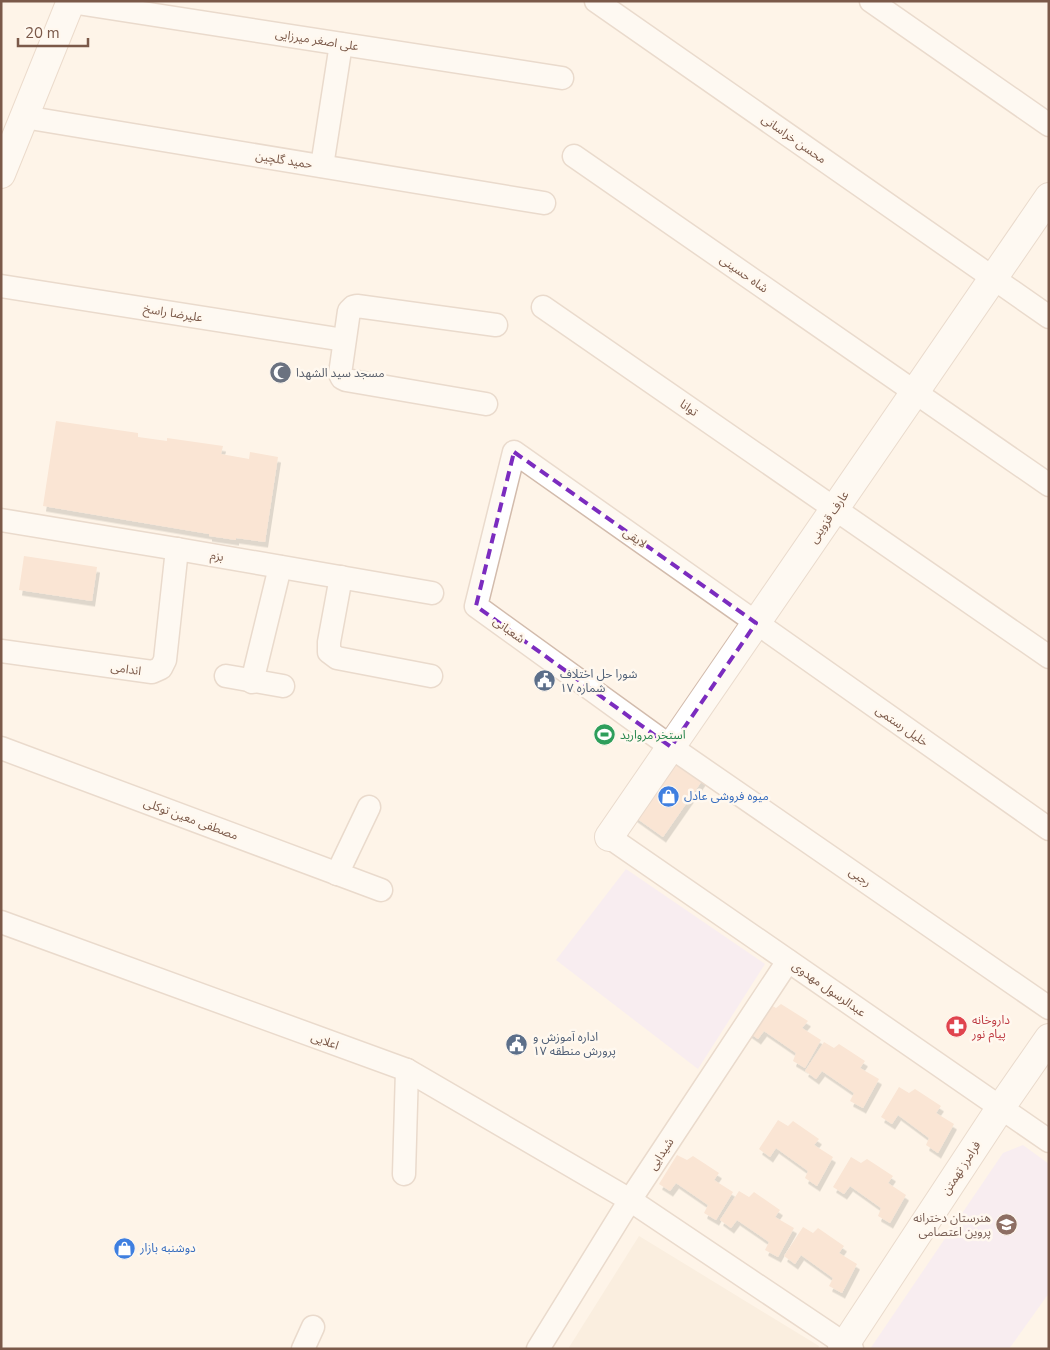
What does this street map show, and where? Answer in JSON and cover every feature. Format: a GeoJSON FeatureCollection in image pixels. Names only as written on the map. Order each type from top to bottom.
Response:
{"type":"FeatureCollection","features":[{"type":"Feature","properties":{"kind":"street"},"geometry":{"type":"LineString","coordinates":[[1,174],[71,1]]}},
{"type":"Feature","properties":{"kind":"street","name":"علی اصغر میرزایی"},"geometry":{"type":"LineString","coordinates":[[71,1],[562,78]]}},
{"type":"Feature","properties":{"kind":"street","name":"محسن خراسانی"},"geometry":{"type":"LineString","coordinates":[[596,1],[1049,317]]}},
{"type":"Feature","properties":{"kind":"street"},"geometry":{"type":"LineString","coordinates":[[871,1],[1049,125]]}},
{"type":"Feature","properties":{"kind":"street"},"geometry":{"type":"LineString","coordinates":[[322,166],[341,44]]}},
{"type":"Feature","properties":{"kind":"street","name":"حمید گلچین"},"geometry":{"type":"LineString","coordinates":[[24,117],[544,203]]}},
{"type":"Feature","properties":{"kind":"street","name":"شاه حسینی"},"geometry":{"type":"LineString","coordinates":[[574,156],[1049,485]]}},
{"type":"Feature","properties":{"kind":"street","name":"عارف قزوینی"},"geometry":{"type":"LineString","coordinates":[[609,837],[1049,196]]}},
{"type":"Feature","properties":{"kind":"street","name":"علیرضا راسخ"},"geometry":{"type":"LineString","coordinates":[[1,286],[344,340]]}},
{"type":"Feature","properties":{"kind":"street"},"geometry":{"type":"LineString","coordinates":[[486,404],[346,380],[340,374],[344,340],[349,311],[352,307],[357,306],[496,325]]}},
{"type":"Feature","properties":{"kind":"street","name":"توانا"},"geometry":{"type":"LineString","coordinates":[[543,307],[1049,657]]}},
{"type":"Feature","properties":{"kind":"street","name":"لایقی"},"geometry":{"type":"LineString","coordinates":[[514,452],[756,623]]}},
{"type":"Feature","properties":{"kind":"street","name":"شعبانی"},"geometry":{"type":"LineString","coordinates":[[514,452],[476,606],[670,747]]}},
{"type":"Feature","properties":{"kind":"street","name":"بزم"},"geometry":{"type":"LineString","coordinates":[[1,520],[432,593]]}},
{"type":"Feature","properties":{"kind":"street","name":"اندامی"},"geometry":{"type":"LineString","coordinates":[[1,651],[152,672],[162,668],[177,549]]}},
{"type":"Feature","properties":{"kind":"street"},"geometry":{"type":"LineString","coordinates":[[252,682],[280,567]]}},
{"type":"Feature","properties":{"kind":"street"},"geometry":{"type":"LineString","coordinates":[[341,578],[328,642],[329,652],[337,658],[431,676]]}},
{"type":"Feature","properties":{"kind":"street","name":"خلیل رستمی"},"geometry":{"type":"LineString","coordinates":[[756,623],[1049,829]]}},
{"type":"Feature","properties":{"kind":"street"},"geometry":{"type":"LineString","coordinates":[[226,676],[283,686]]}},
{"type":"Feature","properties":{"kind":"street","name":"رجبی"},"geometry":{"type":"LineString","coordinates":[[670,747],[1049,1008]]}},
{"type":"Feature","properties":{"kind":"street","name":"مصطفی معین توکلی"},"geometry":{"type":"LineString","coordinates":[[1,748],[381,890]]}},
{"type":"Feature","properties":{"kind":"street"},"geometry":{"type":"LineString","coordinates":[[337,874],[369,807]]}},
{"type":"Feature","properties":{"kind":"street","name":"عبدالرسول مهدوی"},"geometry":{"type":"LineString","coordinates":[[609,837],[1049,1141]]}},
{"type":"Feature","properties":{"kind":"street","name":"اعلایی"},"geometry":{"type":"LineString","coordinates":[[1,922],[407,1070],[630,1200],[847,1347]]}},
{"type":"Feature","properties":{"kind":"street","name":"شیدایی"},"geometry":{"type":"LineString","coordinates":[[538,1349],[630,1200],[788,961]]}},
{"type":"Feature","properties":{"kind":"street","name":"فرامرز تهمتن"},"geometry":{"type":"LineString","coordinates":[[847,1347],[1001,1108],[1049,1038]]}},
{"type":"Feature","properties":{"kind":"street"},"geometry":{"type":"LineString","coordinates":[[404,1174],[407,1070]]}},
{"type":"Feature","properties":{"kind":"street"},"geometry":{"type":"LineString","coordinates":[[303,1349],[312,1327]]}},
{"type":"Feature","properties":{"kind":"highlighted area"},"geometry":{"type":"Polygon","coordinates":[[[514,452],[756,623],[671,747],[476,606],[514,452]]]}},
{"type":"Feature","properties":{"kind":"shaded area"},"geometry":{"type":"Polygon","coordinates":[[[626,869],[765,964],[698,1069],[556,960],[626,869]]]}},
{"type":"Feature","properties":{"kind":"shaded area"},"geometry":{"type":"Polygon","coordinates":[[[1023,1145],[1049,1164],[1049,1293],[1009,1349],[870,1349],[1003,1153],[1023,1145]]]}},
{"type":"Feature","properties":{"kind":"shaded area"},"geometry":{"type":"Polygon","coordinates":[[[639,1236],[819,1346],[818,1349],[568,1349],[639,1236]]]}},
{"type":"Feature","properties":{"kind":"building"},"geometry":{"type":"Polygon","coordinates":[[[56,421],[138,433],[138,437],[167,441],[167,438],[223,446],[221,454],[249,459],[250,452],[278,457],[265,542],[209,536],[209,534],[43,506],[56,421]]]}},
{"type":"Feature","properties":{"kind":"building"},"geometry":{"type":"Polygon","coordinates":[[[24,556],[97,567],[92,601],[19,590],[24,556]]]}},
{"type":"Feature","properties":{"kind":"building","name":"میوه فروشی عادل"},"geometry":{"type":"Polygon","coordinates":[[[671,756],[704,778],[663,837],[632,815],[671,756]]]}},
{"type":"Feature","properties":{"kind":"building"},"geometry":{"type":"Polygon","coordinates":[[[766,1002],[776,1008],[781,1004],[808,1021],[802,1028],[821,1040],[805,1068],[793,1061],[796,1053],[764,1031],[758,1039],[748,1032],[766,1002]]]}},
{"type":"Feature","properties":{"kind":"building"},"geometry":{"type":"Polygon","coordinates":[[[824,1042],[834,1048],[839,1044],[865,1061],[860,1068],[879,1079],[863,1108],[850,1101],[854,1093],[822,1071],[816,1079],[805,1071],[824,1042]]]}},
{"type":"Feature","properties":{"kind":"building"},"geometry":{"type":"Polygon","coordinates":[[[899,1087],[909,1093],[915,1089],[941,1106],[936,1113],[954,1124],[938,1153],[926,1145],[929,1138],[898,1115],[892,1124],[881,1117],[899,1087]]]}},
{"type":"Feature","properties":{"kind":"building"},"geometry":{"type":"Polygon","coordinates":[[[778,1120],[788,1126],[793,1121],[819,1139],[814,1145],[833,1157],[817,1186],[805,1178],[808,1171],[776,1148],[770,1157],[759,1149],[778,1120]]]}},
{"type":"Feature","properties":{"kind":"building"},"geometry":{"type":"Polygon","coordinates":[[[677,1155],[687,1160],[693,1156],[719,1173],[714,1180],[733,1192],[716,1220],[704,1213],[708,1205],[676,1183],[670,1191],[659,1184],[677,1155]]]}},
{"type":"Feature","properties":{"kind":"building"},"geometry":{"type":"Polygon","coordinates":[[[851,1157],[861,1163],[867,1159],[893,1176],[888,1183],[906,1195],[890,1223],[878,1216],[881,1208],[850,1186],[844,1194],[833,1187],[851,1157]]]}},
{"type":"Feature","properties":{"kind":"building"},"geometry":{"type":"Polygon","coordinates":[[[739,1191],[749,1197],[754,1192],[780,1210],[775,1217],[794,1228],[778,1257],[765,1250],[769,1242],[737,1220],[731,1228],[720,1220],[739,1191]]]}},
{"type":"Feature","properties":{"kind":"building"},"geometry":{"type":"Polygon","coordinates":[[[803,1227],[813,1233],[818,1228],[844,1246],[839,1253],[857,1264],[842,1293],[829,1286],[833,1278],[801,1255],[795,1264],[784,1256],[803,1227]]]}},
{"type":"Feature","properties":{"kind":"place","name":"مسجد سید الشهدا"},"geometry":{"type":"Point","coordinates":[280,373]}},
{"type":"Feature","properties":{"kind":"place","name":"شورا حل اختلاف شماره ۱۷"},"geometry":{"type":"Point","coordinates":[544,681]}},
{"type":"Feature","properties":{"kind":"place","name":"استخر مروارید"},"geometry":{"type":"Point","coordinates":[604,735]}},
{"type":"Feature","properties":{"kind":"place","name":"میوه فروشی عادل"},"geometry":{"type":"Point","coordinates":[668,796]}},
{"type":"Feature","properties":{"kind":"place","name":"داروخانه پیام نور"},"geometry":{"type":"Point","coordinates":[956,1027]}},
{"type":"Feature","properties":{"kind":"place","name":"اداره آموزش و پرورش منطقه ۱۷"},"geometry":{"type":"Point","coordinates":[517,1044]}},
{"type":"Feature","properties":{"kind":"place","name":"هنرستان دخترانه پروین اعتصامی"},"geometry":{"type":"Point","coordinates":[1007,1225]}},
{"type":"Feature","properties":{"kind":"place","name":"دوشنبه بازار"},"geometry":{"type":"Point","coordinates":[124,1248]}}]}
